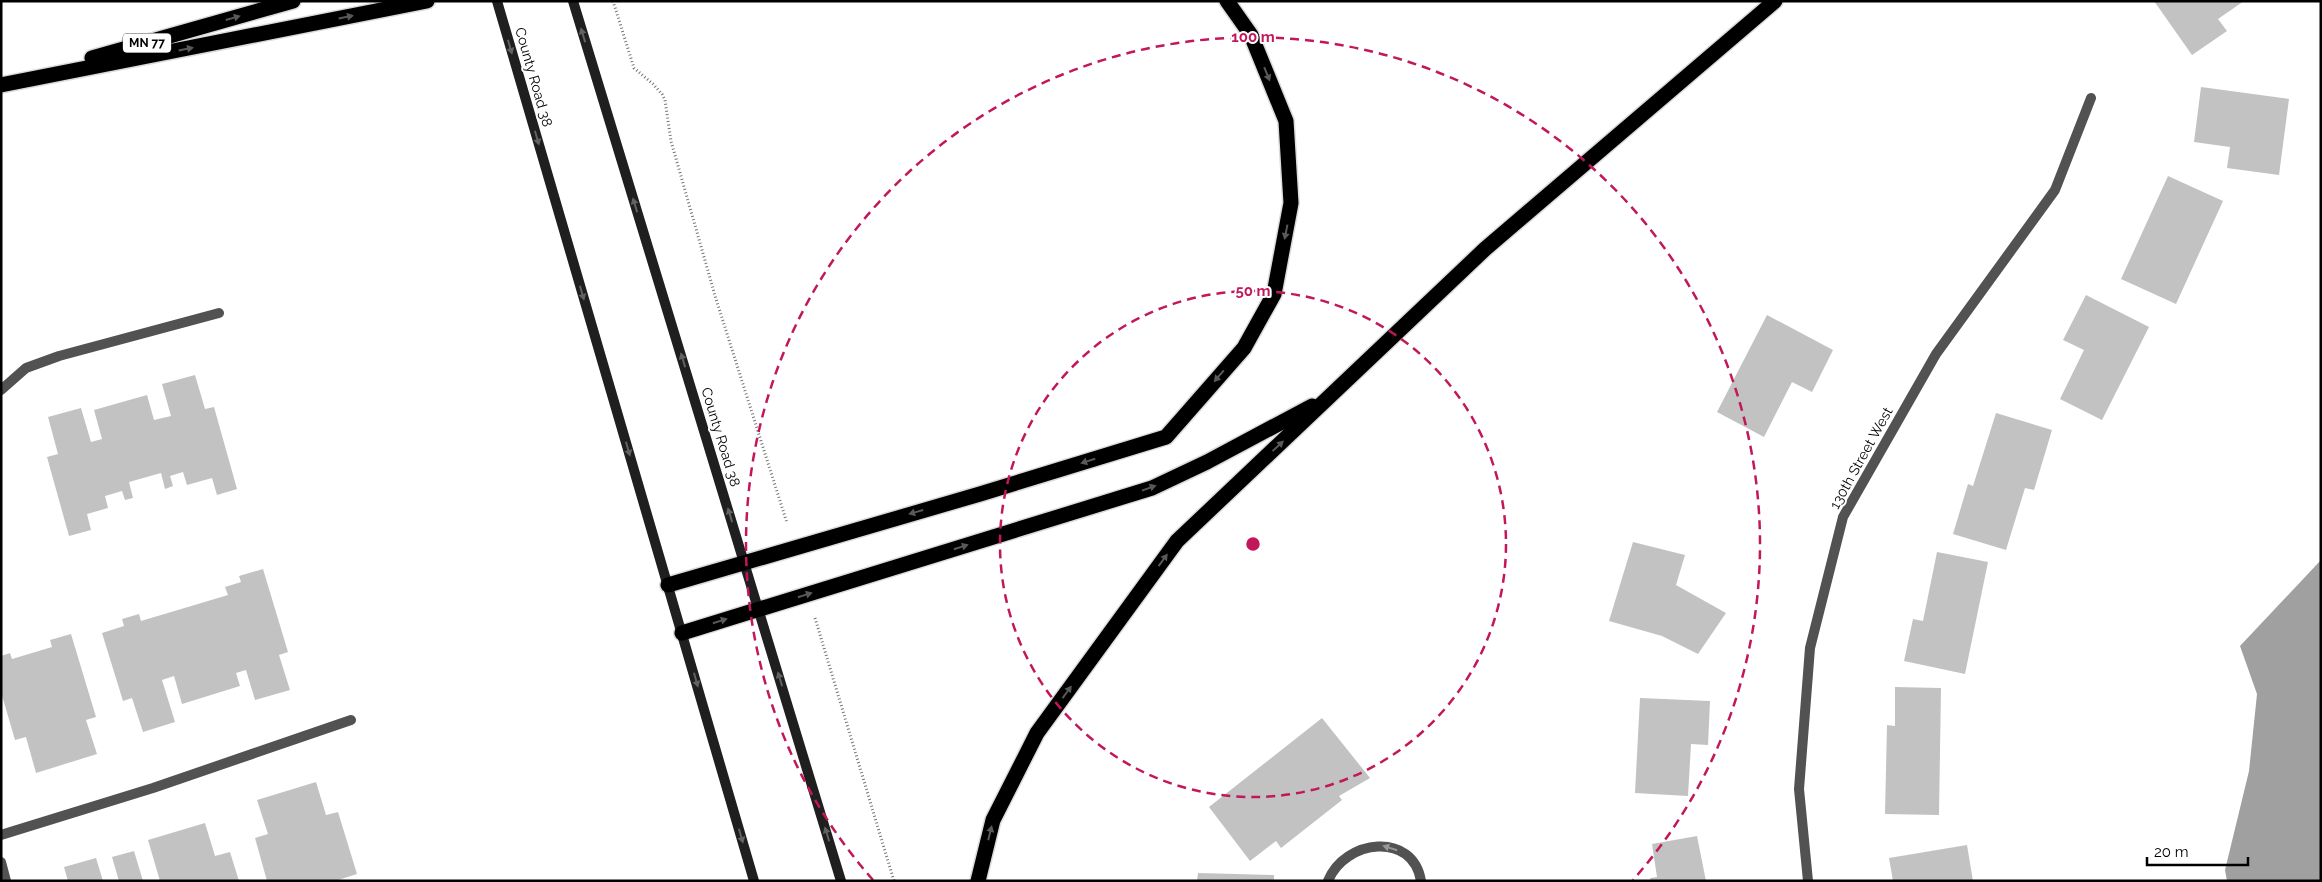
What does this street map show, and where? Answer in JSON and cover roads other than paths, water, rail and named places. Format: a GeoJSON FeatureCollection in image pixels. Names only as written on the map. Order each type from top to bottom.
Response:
{"type":"FeatureCollection","features":[{"type":"Feature","properties":{"kind":"highway","name":"MN 77"},"geometry":{"type":"LineString","coordinates":[[1,85],[293,1]]}},
{"type":"Feature","properties":{"kind":"highway"},"geometry":{"type":"LineString","coordinates":[[1,85],[427,1]]}},
{"type":"Feature","properties":{"kind":"highway"},"geometry":{"type":"LineString","coordinates":[[668,585],[980,494],[1166,437],[1244,348],[1274,294],[1291,203],[1286,121],[1251,35],[1227,1]]}},
{"type":"Feature","properties":{"kind":"highway"},"geometry":{"type":"LineString","coordinates":[[978,881],[993,820],[1042,726],[1177,541],[1485,249],[1775,1]]}},
{"type":"Feature","properties":{"kind":"highway"},"geometry":{"type":"LineString","coordinates":[[682,633],[1152,488],[1207,462],[1328,398]]}},
{"type":"Feature","properties":{"kind":"main road","name":"County Road 38"},"geometry":{"type":"LineString","coordinates":[[497,1],[754,881]]}},
{"type":"Feature","properties":{"kind":"main road","name":"County Road 38"},"geometry":{"type":"LineString","coordinates":[[572,1],[842,881]]}},
{"type":"Feature","properties":{"kind":"street","name":"130th Street West"},"geometry":{"type":"LineString","coordinates":[[1808,881],[1798,789],[1810,648],[1843,517],[1936,354],[2055,190],[2091,98]]}},
{"type":"Feature","properties":{"kind":"street"},"geometry":{"type":"LineString","coordinates":[[1,390],[26,368],[50,359],[219,313]]}},
{"type":"Feature","properties":{"kind":"street"},"geometry":{"type":"LineString","coordinates":[[1,835],[153,788],[351,720]]}},
{"type":"Feature","properties":{"kind":"street"},"geometry":{"type":"LineString","coordinates":[[1328,881],[1333,868],[1344,857],[1364,848],[1384,846],[1407,854],[1420,871],[1421,881]]}},
{"type":"Feature","properties":{"kind":"street"},"geometry":{"type":"LineString","coordinates":[[1,862],[6,881]]}}]}
